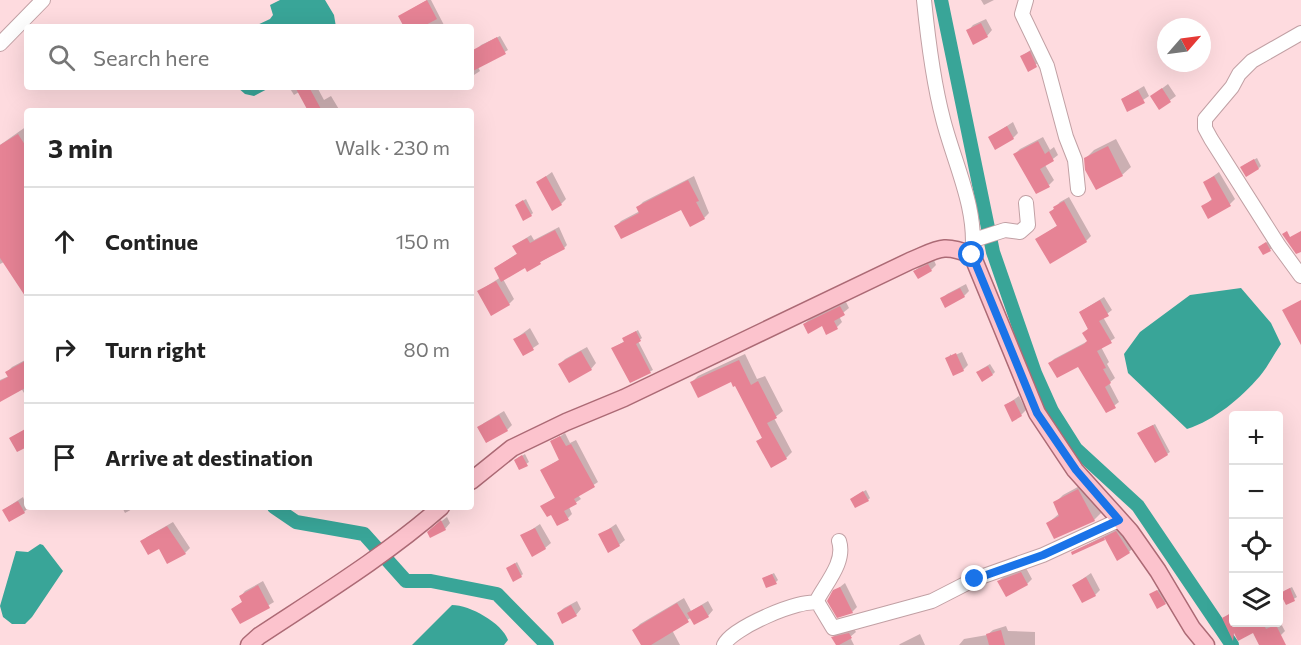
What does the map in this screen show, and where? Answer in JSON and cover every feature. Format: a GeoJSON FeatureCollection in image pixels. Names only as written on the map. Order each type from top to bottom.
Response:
{"type":"FeatureCollection","features":[{"type":"Feature","properties":{"kind":"main road"},"geometry":{"type":"LineString","coordinates":[[474,479],[512,448],[566,422],[634,394],[910,261],[940,249],[976,244],[1037,413],[1076,470],[1130,531],[1158,571],[1192,628],[1206,645]]}},
{"type":"Feature","properties":{"kind":"main road"},"geometry":{"type":"LineString","coordinates":[[249,645],[258,636],[391,547],[437,510]]}},
{"type":"Feature","properties":{"kind":"street"},"geometry":{"type":"LineString","coordinates":[[0,44],[43,0]]}},
{"type":"Feature","properties":{"kind":"street"},"geometry":{"type":"LineString","coordinates":[[924,0],[928,38],[943,119],[958,166],[976,244],[1005,230],[1020,232],[1024,230],[1028,225],[1026,203]]}},
{"type":"Feature","properties":{"kind":"street"},"geometry":{"type":"LineString","coordinates":[[1026,0],[1022,14],[1047,66],[1066,137],[1075,160],[1078,189]]}},
{"type":"Feature","properties":{"kind":"street"},"geometry":{"type":"LineString","coordinates":[[1301,33],[1252,61],[1239,74],[1232,87],[1205,118],[1204,123],[1211,140],[1301,276]]}},
{"type":"Feature","properties":{"kind":"street"},"geometry":{"type":"LineString","coordinates":[[816,602],[832,628],[932,601],[975,579],[1043,555],[1119,520]]}},
{"type":"Feature","properties":{"kind":"street"},"geometry":{"type":"LineString","coordinates":[[816,602],[836,568],[841,547],[839,541]]}},
{"type":"Feature","properties":{"kind":"street"},"geometry":{"type":"LineString","coordinates":[[724,645],[728,638],[753,622],[788,608],[816,602]]}},
{"type":"Feature","properties":{"kind":"water"},"geometry":{"type":"Polygon","coordinates":[[[280,0],[325,0],[334,15],[336,24],[259,24],[273,15],[270,5],[280,0]]]}},
{"type":"Feature","properties":{"kind":"water"},"geometry":{"type":"Polygon","coordinates":[[[240,90],[265,90],[254,96],[245,94],[240,90]]]}},
{"type":"Feature","properties":{"kind":"water"},"geometry":{"type":"Polygon","coordinates":[[[1241,288],[1271,323],[1281,344],[1260,376],[1245,392],[1208,420],[1187,429],[1128,373],[1124,354],[1140,332],[1190,295],[1241,288]]]}},
{"type":"Feature","properties":{"kind":"water"},"geometry":{"type":"Polygon","coordinates":[[[40,544],[63,571],[32,617],[25,624],[12,624],[3,617],[0,606],[16,551],[28,552],[40,544]]]}},
{"type":"Feature","properties":{"kind":"water"},"geometry":{"type":"Polygon","coordinates":[[[452,605],[468,608],[492,621],[508,640],[504,645],[412,645],[452,605]]]}},
{"type":"Feature","properties":{"kind":"building"},"geometry":{"type":"Polygon","coordinates":[[[427,0],[437,19],[428,24],[402,24],[398,16],[427,0]]]}},
{"type":"Feature","properties":{"kind":"building"},"geometry":{"type":"Polygon","coordinates":[[[981,23],[988,37],[973,45],[966,30],[981,23]]]}},
{"type":"Feature","properties":{"kind":"building"},"geometry":{"type":"Polygon","coordinates":[[[497,37],[506,54],[474,70],[474,49],[497,37]]]}},
{"type":"Feature","properties":{"kind":"building"},"geometry":{"type":"Polygon","coordinates":[[[1030,51],[1037,67],[1028,72],[1020,56],[1030,51]]]}},
{"type":"Feature","properties":{"kind":"building"},"geometry":{"type":"Polygon","coordinates":[[[1162,88],[1171,102],[1159,110],[1150,96],[1162,88]]]}},
{"type":"Feature","properties":{"kind":"building"},"geometry":{"type":"Polygon","coordinates":[[[297,90],[311,90],[320,108],[306,108],[297,90]]]}},
{"type":"Feature","properties":{"kind":"building"},"geometry":{"type":"Polygon","coordinates":[[[1138,90],[1145,103],[1127,112],[1121,99],[1138,90]]]}},
{"type":"Feature","properties":{"kind":"building"},"geometry":{"type":"Polygon","coordinates":[[[1007,126],[1014,139],[995,150],[988,137],[1007,126]]]}},
{"type":"Feature","properties":{"kind":"building"},"geometry":{"type":"Polygon","coordinates":[[[18,134],[24,143],[24,294],[0,258],[0,145],[18,134]]]}},
{"type":"Feature","properties":{"kind":"building"},"geometry":{"type":"Polygon","coordinates":[[[1038,141],[1045,154],[1049,151],[1054,161],[1040,169],[1050,187],[1036,194],[1013,154],[1038,141]]]}},
{"type":"Feature","properties":{"kind":"building"},"geometry":{"type":"Polygon","coordinates":[[[1108,146],[1123,176],[1096,190],[1085,170],[1084,158],[1108,146]]]}},
{"type":"Feature","properties":{"kind":"building"},"geometry":{"type":"Polygon","coordinates":[[[1254,159],[1259,169],[1246,177],[1240,167],[1254,159]]]}},
{"type":"Feature","properties":{"kind":"building"},"geometry":{"type":"Polygon","coordinates":[[[546,176],[562,205],[552,211],[536,182],[546,176]]]}},
{"type":"Feature","properties":{"kind":"building"},"geometry":{"type":"Polygon","coordinates":[[[1214,176],[1231,206],[1208,219],[1201,206],[1212,200],[1203,182],[1214,176]]]}},
{"type":"Feature","properties":{"kind":"building"},"geometry":{"type":"Polygon","coordinates":[[[688,180],[705,219],[690,227],[681,210],[621,239],[614,226],[639,213],[636,207],[688,180]]]}},
{"type":"Feature","properties":{"kind":"building"},"geometry":{"type":"Polygon","coordinates":[[[523,200],[532,216],[523,221],[515,205],[523,200]]]}},
{"type":"Feature","properties":{"kind":"building"},"geometry":{"type":"Polygon","coordinates":[[[1064,201],[1087,242],[1050,264],[1035,239],[1057,226],[1049,212],[1064,201]]]}},
{"type":"Feature","properties":{"kind":"building"},"geometry":{"type":"Polygon","coordinates":[[[555,230],[565,249],[540,262],[541,264],[527,272],[525,268],[501,282],[494,268],[517,254],[512,246],[527,238],[530,243],[555,230]]]}},
{"type":"Feature","properties":{"kind":"building"},"geometry":{"type":"Polygon","coordinates":[[[1287,231],[1290,237],[1301,231],[1301,252],[1296,254],[1282,234],[1287,231]]]}},
{"type":"Feature","properties":{"kind":"building"},"geometry":{"type":"Polygon","coordinates":[[[1266,242],[1271,251],[1263,255],[1258,247],[1266,242]]]}},
{"type":"Feature","properties":{"kind":"building"},"geometry":{"type":"Polygon","coordinates":[[[928,264],[932,271],[918,279],[913,271],[928,264]]]}},
{"type":"Feature","properties":{"kind":"building"},"geometry":{"type":"Polygon","coordinates":[[[496,281],[510,305],[491,316],[477,291],[496,281]]]}},
{"type":"Feature","properties":{"kind":"building"},"geometry":{"type":"Polygon","coordinates":[[[960,288],[965,297],[945,308],[940,298],[960,288]]]}},
{"type":"Feature","properties":{"kind":"building"},"geometry":{"type":"Polygon","coordinates":[[[1100,300],[1109,316],[1099,321],[1112,343],[1097,351],[1111,383],[1105,387],[1116,408],[1106,413],[1078,367],[1057,378],[1048,363],[1087,341],[1082,333],[1088,329],[1079,312],[1100,300]]]}},
{"type":"Feature","properties":{"kind":"building"},"geometry":{"type":"Polygon","coordinates":[[[1301,300],[1301,345],[1282,310],[1301,300]]]}},
{"type":"Feature","properties":{"kind":"building"},"geometry":{"type":"Polygon","coordinates":[[[840,306],[845,315],[834,321],[838,329],[826,335],[822,326],[808,334],[803,324],[840,306]]]}},
{"type":"Feature","properties":{"kind":"building"},"geometry":{"type":"Polygon","coordinates":[[[636,331],[641,341],[636,344],[651,373],[630,383],[611,348],[624,342],[622,338],[636,331]]]}},
{"type":"Feature","properties":{"kind":"building"},"geometry":{"type":"Polygon","coordinates":[[[525,333],[534,350],[523,356],[513,339],[525,333]]]}},
{"type":"Feature","properties":{"kind":"building"},"geometry":{"type":"Polygon","coordinates":[[[581,351],[592,370],[569,383],[558,364],[581,351]]]}},
{"type":"Feature","properties":{"kind":"building"},"geometry":{"type":"Polygon","coordinates":[[[956,353],[964,371],[953,376],[945,358],[956,353]]]}},
{"type":"Feature","properties":{"kind":"building"},"geometry":{"type":"Polygon","coordinates":[[[739,360],[751,385],[758,381],[777,418],[767,423],[787,459],[771,468],[756,441],[762,438],[735,386],[733,387],[731,382],[698,398],[690,382],[739,360]]]}},
{"type":"Feature","properties":{"kind":"building"},"geometry":{"type":"Polygon","coordinates":[[[24,362],[24,389],[0,402],[0,381],[8,377],[5,372],[24,362]]]}},
{"type":"Feature","properties":{"kind":"building"},"geometry":{"type":"Polygon","coordinates":[[[988,366],[993,375],[982,382],[976,372],[988,366]]]}},
{"type":"Feature","properties":{"kind":"building"},"geometry":{"type":"Polygon","coordinates":[[[1014,400],[1022,416],[1012,422],[1004,405],[1014,400]]]}},
{"type":"Feature","properties":{"kind":"building"},"geometry":{"type":"Polygon","coordinates":[[[499,415],[508,431],[486,443],[477,427],[499,415]]]}},
{"type":"Feature","properties":{"kind":"building"},"geometry":{"type":"Polygon","coordinates":[[[1153,425],[1168,455],[1155,463],[1137,433],[1153,425]]]}},
{"type":"Feature","properties":{"kind":"building"},"geometry":{"type":"Polygon","coordinates":[[[24,430],[24,448],[17,452],[9,438],[24,430]]]}},
{"type":"Feature","properties":{"kind":"building"},"geometry":{"type":"Polygon","coordinates":[[[560,436],[566,446],[571,444],[595,487],[574,499],[577,504],[564,511],[569,520],[557,526],[551,515],[547,517],[540,506],[555,498],[540,470],[559,460],[550,441],[560,436]]]}},
{"type":"Feature","properties":{"kind":"building"},"geometry":{"type":"Polygon","coordinates":[[[522,455],[528,466],[519,470],[514,460],[522,455]]]}},
{"type":"Feature","properties":{"kind":"building"},"geometry":{"type":"Polygon","coordinates":[[[1078,489],[1095,521],[1054,539],[1046,523],[1059,516],[1053,502],[1078,489]]]}},
{"type":"Feature","properties":{"kind":"building"},"geometry":{"type":"Polygon","coordinates":[[[863,491],[869,501],[855,508],[850,499],[863,491]]]}},
{"type":"Feature","properties":{"kind":"building"},"geometry":{"type":"Polygon","coordinates":[[[18,501],[25,513],[9,522],[2,510],[18,501]]]}},
{"type":"Feature","properties":{"kind":"building"},"geometry":{"type":"Polygon","coordinates":[[[441,520],[446,530],[430,538],[427,532],[441,520]]]}},
{"type":"Feature","properties":{"kind":"building"},"geometry":{"type":"Polygon","coordinates":[[[167,526],[186,554],[167,564],[159,549],[148,555],[140,541],[167,526]]]}},
{"type":"Feature","properties":{"kind":"building"},"geometry":{"type":"Polygon","coordinates":[[[535,528],[546,549],[532,557],[520,535],[535,528]]]}},
{"type":"Feature","properties":{"kind":"building"},"geometry":{"type":"Polygon","coordinates":[[[611,528],[620,546],[608,553],[598,534],[611,528]]]}},
{"type":"Feature","properties":{"kind":"building"},"geometry":{"type":"Polygon","coordinates":[[[1116,531],[1130,553],[1117,561],[1104,537],[1116,531]]]}},
{"type":"Feature","properties":{"kind":"building"},"geometry":{"type":"Polygon","coordinates":[[[1104,537],[1105,540],[1072,555],[1071,552],[1104,537]]]}},
{"type":"Feature","properties":{"kind":"building"},"geometry":{"type":"Polygon","coordinates":[[[515,563],[522,577],[513,582],[506,568],[515,563]]]}},
{"type":"Feature","properties":{"kind":"building"},"geometry":{"type":"Polygon","coordinates":[[[1021,572],[1028,585],[1006,597],[997,581],[1021,572]]]}},
{"type":"Feature","properties":{"kind":"building"},"geometry":{"type":"Polygon","coordinates":[[[772,574],[777,584],[766,588],[762,578],[772,574]]]}},
{"type":"Feature","properties":{"kind":"building"},"geometry":{"type":"Polygon","coordinates":[[[1086,577],[1096,596],[1082,603],[1072,585],[1086,577]]]}},
{"type":"Feature","properties":{"kind":"building"},"geometry":{"type":"Polygon","coordinates":[[[258,585],[270,608],[240,624],[231,609],[242,602],[239,596],[258,585]]]}},
{"type":"Feature","properties":{"kind":"building"},"geometry":{"type":"Polygon","coordinates":[[[840,587],[853,613],[837,618],[827,601],[833,590],[840,587]]]}},
{"type":"Feature","properties":{"kind":"building"},"geometry":{"type":"Polygon","coordinates":[[[1290,588],[1295,601],[1286,605],[1283,592],[1290,588]]]}},
{"type":"Feature","properties":{"kind":"building"},"geometry":{"type":"Polygon","coordinates":[[[1157,590],[1166,604],[1157,609],[1149,594],[1157,590]]]}},
{"type":"Feature","properties":{"kind":"building"},"geometry":{"type":"Polygon","coordinates":[[[677,603],[689,622],[651,645],[641,645],[632,630],[677,603]]]}},
{"type":"Feature","properties":{"kind":"building"},"geometry":{"type":"Polygon","coordinates":[[[571,605],[577,616],[562,624],[557,613],[571,605]]]}},
{"type":"Feature","properties":{"kind":"building"},"geometry":{"type":"Polygon","coordinates":[[[702,605],[709,617],[694,625],[687,613],[702,605]]]}},
{"type":"Feature","properties":{"kind":"building"},"geometry":{"type":"Polygon","coordinates":[[[1229,614],[1229,627],[1265,627],[1266,629],[1277,627],[1286,645],[1259,645],[1253,633],[1238,641],[1234,633],[1233,641],[1222,618],[1229,614]]]}},
{"type":"Feature","properties":{"kind":"building"},"geometry":{"type":"Polygon","coordinates":[[[1001,630],[1005,645],[989,645],[986,634],[1001,630]]]}},
{"type":"Feature","properties":{"kind":"building"},"geometry":{"type":"Polygon","coordinates":[[[849,633],[852,638],[839,645],[836,645],[831,637],[849,633]]]}},
{"type":"Feature","properties":{"kind":"waterway"},"geometry":{"type":"LineString","coordinates":[[941,0],[993,252],[1035,373],[1052,411],[1076,449],[1138,506],[1232,645]]}},
{"type":"Feature","properties":{"kind":"waterway"},"geometry":{"type":"LineString","coordinates":[[278,510],[296,522],[364,534],[406,581],[431,581],[497,594],[547,645]]}},
{"type":"Feature","properties":{"kind":"route"},"geometry":{"type":"LineString","coordinates":[[972,255],[1037,413],[1076,470],[1119,520],[1043,555],[975,579]]}}]}
